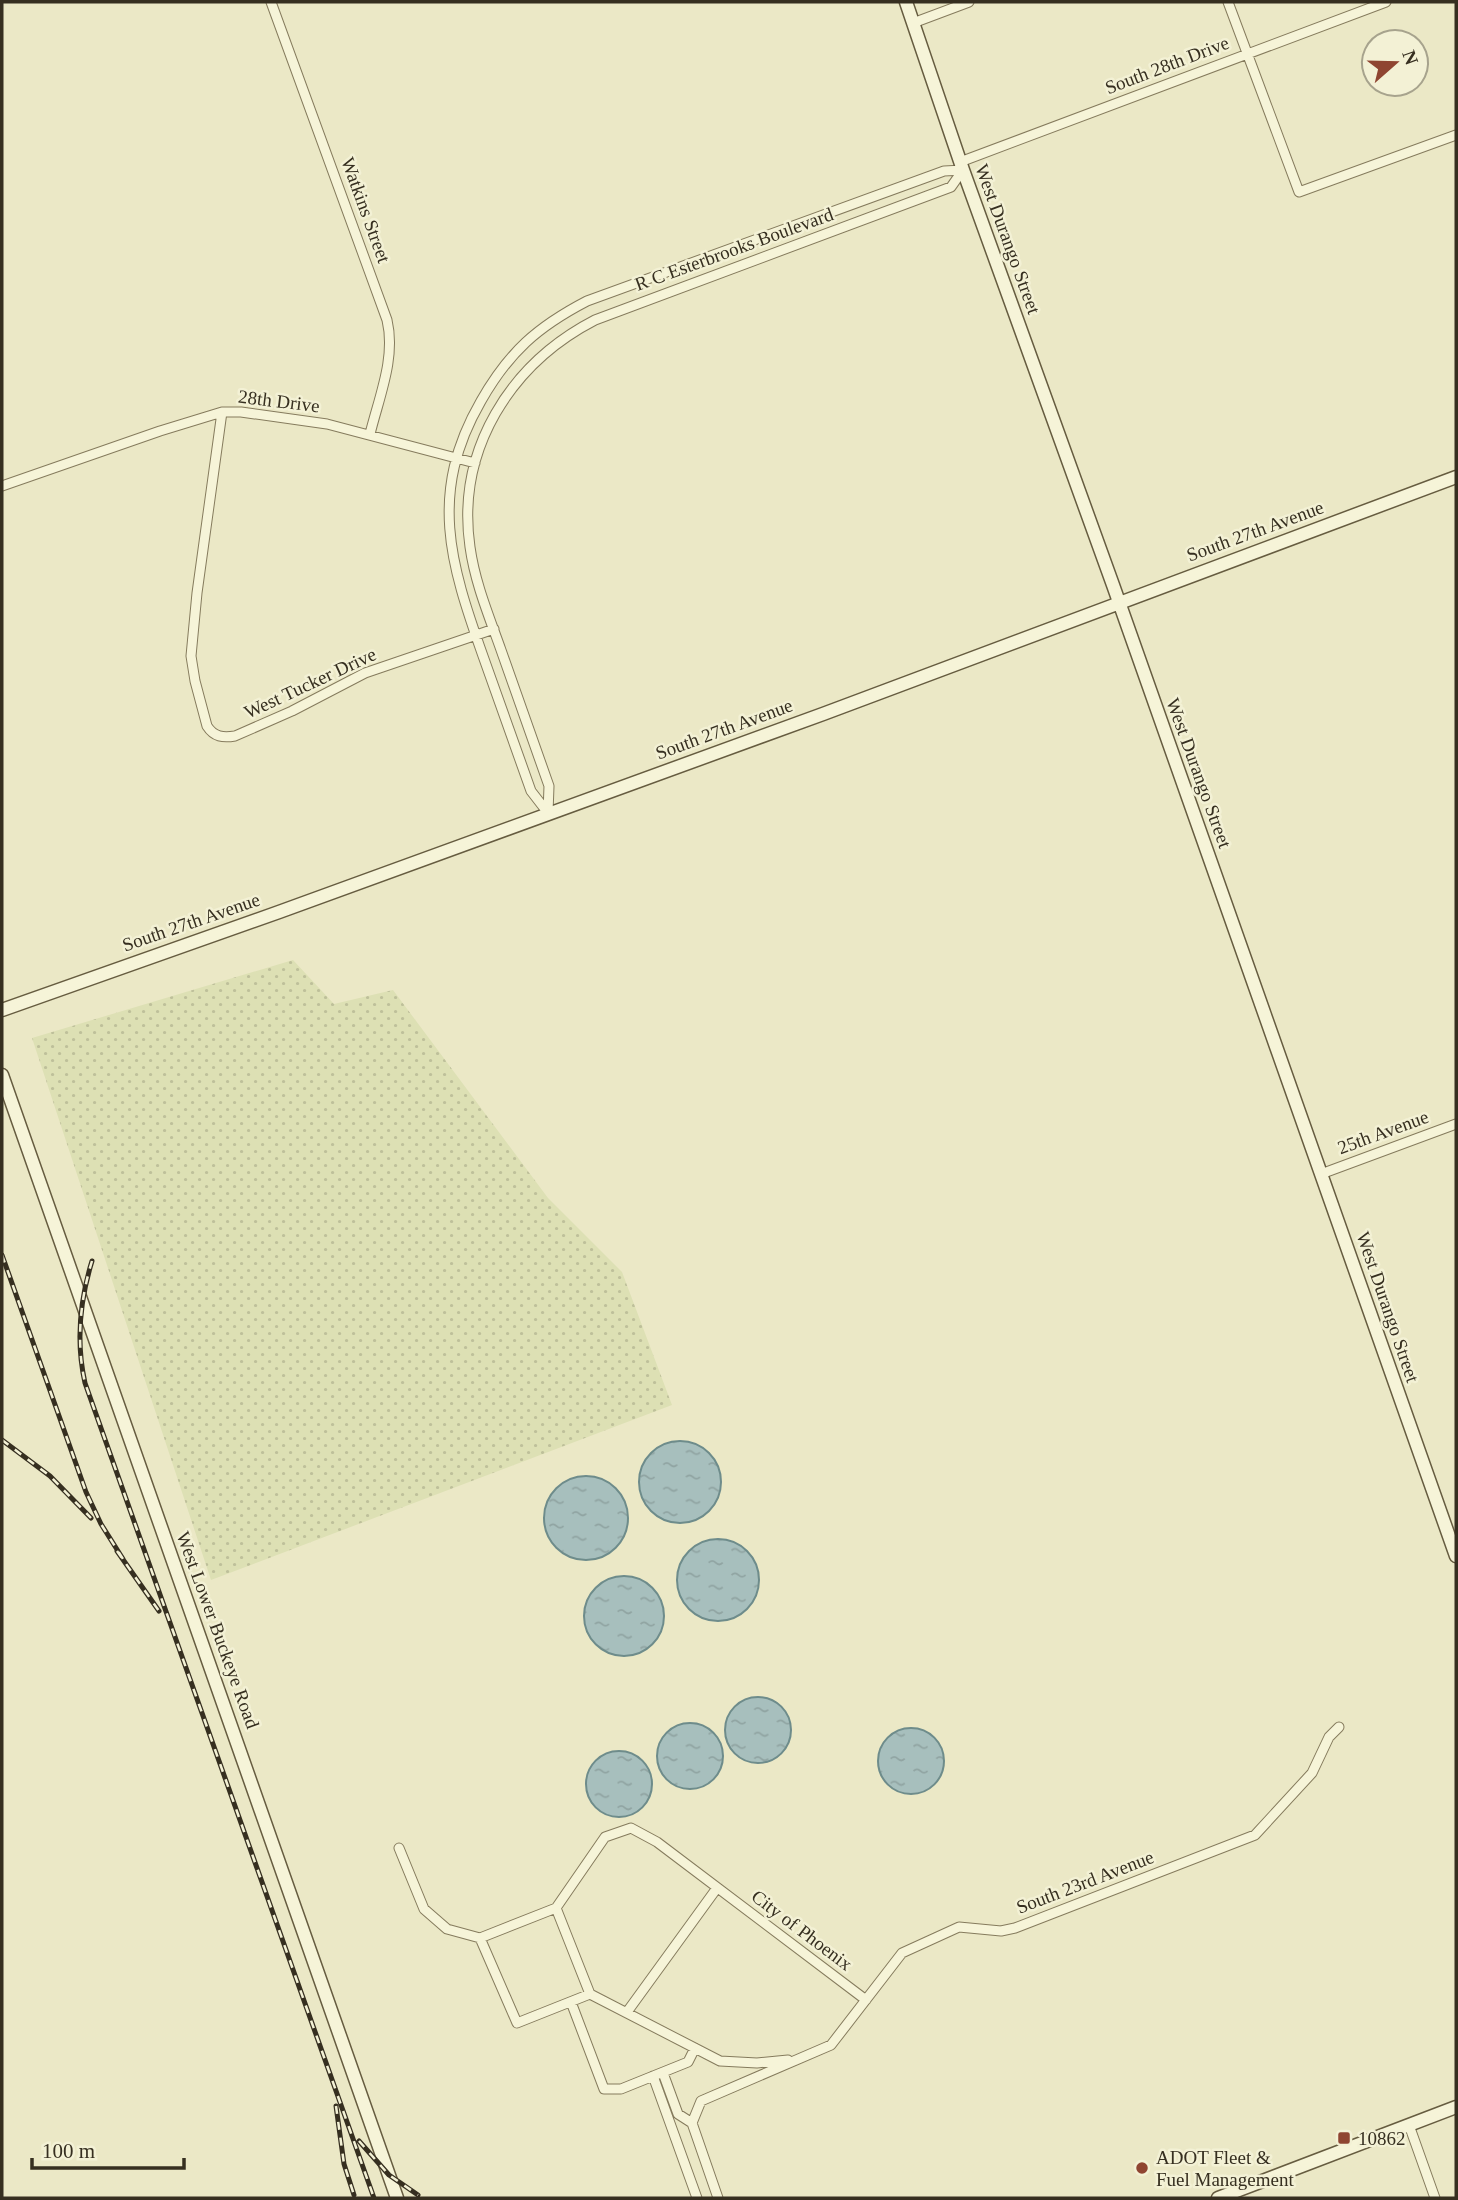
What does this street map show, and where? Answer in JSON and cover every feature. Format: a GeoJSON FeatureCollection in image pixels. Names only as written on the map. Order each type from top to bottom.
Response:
{"type":"FeatureCollection","features":[{"type":"Feature","properties":{"kind":"main road","name":"West Durango Street"},"geometry":{"type":"LineString","coordinates":[[906,2],[1456,1556]]}},
{"type":"Feature","properties":{"kind":"main road","name":"South 27th Avenue"},"geometry":{"type":"LineString","coordinates":[[2,1010],[823,714],[1456,477]]}},
{"type":"Feature","properties":{"kind":"main road","name":"West Lower Buckeye Road"},"geometry":{"type":"LineString","coordinates":[[2,1075],[397,2198]]}},
{"type":"Feature","properties":{"kind":"main road"},"geometry":{"type":"LineString","coordinates":[[1218,2198],[1456,2107]]}},
{"type":"Feature","properties":{"kind":"street","name":"Watkins Street"},"geometry":{"type":"LineString","coordinates":[[271,2],[390,332],[389,360],[370,434]]}},
{"type":"Feature","properties":{"kind":"street"},"geometry":{"type":"LineString","coordinates":[[913,23],[970,2]]}},
{"type":"Feature","properties":{"kind":"street"},"geometry":{"type":"LineString","coordinates":[[1228,2],[1298,192],[1456,135]]}},
{"type":"Feature","properties":{"kind":"street","name":"South 28th Drive"},"geometry":{"type":"LineString","coordinates":[[962,166],[1387,2]]}},
{"type":"Feature","properties":{"kind":"street","name":"R C Esterbrooks Boulevard"},"geometry":{"type":"LineString","coordinates":[[548,813],[531,791],[464,603],[450,546],[449,502],[456,458],[472,417],[491,384],[539,329],[587,301],[962,166]]}},
{"type":"Feature","properties":{"kind":"street","name":"R C Esterbrooks Boulevard"},"geometry":{"type":"LineString","coordinates":[[548,813],[549,786],[478,585],[467,520],[475,463],[489,426],[514,384],[545,352],[581,327],[612,312],[947,189],[951,187],[962,166]]}},
{"type":"Feature","properties":{"kind":"street","name":"28th Drive"},"geometry":{"type":"LineString","coordinates":[[2,486],[222,412],[298,419],[370,434],[475,463]]}},
{"type":"Feature","properties":{"kind":"street","name":"West Tucker Drive"},"geometry":{"type":"LineString","coordinates":[[222,412],[191,656],[195,681],[211,732],[226,738],[235,736],[292,711],[365,673],[494,629]]}},
{"type":"Feature","properties":{"kind":"street","name":"25th Avenue"},"geometry":{"type":"LineString","coordinates":[[1321,1174],[1456,1124]]}},
{"type":"Feature","properties":{"kind":"street","name":"South 23rd Avenue"},"geometry":{"type":"LineString","coordinates":[[692,2123],[701,2101],[831,2045],[902,1953],[959,1927],[1001,1931],[1014,1927],[1255,1835],[1312,1773],[1329,1737],[1339,1727]]}},
{"type":"Feature","properties":{"kind":"street","name":"City of Phoenix"},"geometry":{"type":"LineString","coordinates":[[556,1908],[605,1837],[631,1828],[657,1842],[866,2000]]}},
{"type":"Feature","properties":{"kind":"street"},"geometry":{"type":"LineString","coordinates":[[399,1848],[424,1909],[447,1929],[480,1938],[556,1908],[590,1994],[720,2061],[757,2063],[797,2060]]}},
{"type":"Feature","properties":{"kind":"street"},"geometry":{"type":"LineString","coordinates":[[627,2012],[717,1888]]}},
{"type":"Feature","properties":{"kind":"street"},"geometry":{"type":"LineString","coordinates":[[480,1938],[517,2023],[590,1994]]}},
{"type":"Feature","properties":{"kind":"street"},"geometry":{"type":"LineString","coordinates":[[571,2002],[604,2089],[621,2089],[688,2062],[695,2048]]}},
{"type":"Feature","properties":{"kind":"street"},"geometry":{"type":"LineString","coordinates":[[658,2074],[678,2114],[692,2123],[718,2198]]}},
{"type":"Feature","properties":{"kind":"street"},"geometry":{"type":"LineString","coordinates":[[658,2074],[697,2198]]}},
{"type":"Feature","properties":{"kind":"street"},"geometry":{"type":"LineString","coordinates":[[1409,2125],[1435,2198]]}},
{"type":"Feature","properties":{"kind":"green space"},"geometry":{"type":"Polygon","coordinates":[[[293,960],[334,1004],[393,990],[548,1198],[622,1272],[672,1405],[211,1580],[32,1038],[293,960]]]}},
{"type":"Feature","properties":{"kind":"water"},"geometry":{"type":"Polygon","coordinates":[[[680,1441],[696,1444],[709,1453],[718,1466],[721,1482],[718,1498],[709,1511],[696,1520],[680,1523],[664,1520],[651,1511],[642,1498],[639,1482],[642,1466],[651,1453],[664,1444],[680,1441]]]}},
{"type":"Feature","properties":{"kind":"water"},"geometry":{"type":"Polygon","coordinates":[[[586,1476],[602,1479],[616,1488],[625,1502],[628,1518],[625,1534],[616,1548],[602,1557],[586,1560],[570,1557],[556,1548],[547,1534],[544,1518],[547,1502],[556,1488],[570,1479],[586,1476]]]}},
{"type":"Feature","properties":{"kind":"water"},"geometry":{"type":"Polygon","coordinates":[[[718,1539],[734,1542],[747,1551],[756,1564],[759,1580],[756,1596],[747,1609],[734,1618],[718,1621],[702,1618],[689,1609],[680,1596],[677,1580],[680,1564],[689,1551],[702,1542],[718,1539]]]}},
{"type":"Feature","properties":{"kind":"water"},"geometry":{"type":"Polygon","coordinates":[[[616,1576],[632,1576],[653,1587],[664,1608],[664,1624],[653,1645],[632,1656],[616,1656],[602,1650],[590,1638],[584,1624],[584,1608],[590,1594],[602,1582],[616,1576]]]}},
{"type":"Feature","properties":{"kind":"water"},"geometry":{"type":"Polygon","coordinates":[[[758,1697],[771,1699],[781,1707],[789,1717],[789,1743],[781,1753],[771,1761],[758,1763],[745,1761],[735,1753],[727,1743],[725,1730],[727,1717],[735,1707],[745,1699],[758,1697]]]}},
{"type":"Feature","properties":{"kind":"water"},"geometry":{"type":"Polygon","coordinates":[[[690,1723],[703,1726],[713,1733],[720,1743],[723,1756],[720,1769],[713,1779],[703,1786],[690,1789],[677,1786],[667,1779],[660,1769],[657,1756],[660,1743],[667,1733],[677,1726],[690,1723]]]}},
{"type":"Feature","properties":{"kind":"water"},"geometry":{"type":"Polygon","coordinates":[[[911,1728],[924,1730],[934,1738],[942,1748],[942,1774],[934,1784],[924,1792],[911,1794],[898,1792],[888,1784],[880,1774],[878,1761],[880,1748],[888,1738],[898,1730],[911,1728]]]}},
{"type":"Feature","properties":{"kind":"water"},"geometry":{"type":"Polygon","coordinates":[[[619,1751],[632,1754],[642,1761],[649,1771],[652,1784],[649,1797],[642,1807],[632,1814],[619,1817],[606,1814],[596,1807],[589,1797],[586,1784],[589,1771],[596,1761],[606,1754],[619,1751]]]}},
{"type":"Feature","properties":{"kind":"railway"},"geometry":{"type":"LineString","coordinates":[[2,1255],[86,1492],[101,1524],[123,1559]]}},
{"type":"Feature","properties":{"kind":"railway"},"geometry":{"type":"LineString","coordinates":[[92,1261],[81,1322],[85,1383],[374,2198]]}},
{"type":"Feature","properties":{"kind":"railway"},"geometry":{"type":"LineString","coordinates":[[2,1440],[50,1476],[91,1518]]}},
{"type":"Feature","properties":{"kind":"railway"},"geometry":{"type":"LineString","coordinates":[[117,1551],[159,1611]]}},
{"type":"Feature","properties":{"kind":"railway"},"geometry":{"type":"LineString","coordinates":[[336,2106],[344,2164],[354,2195]]}},
{"type":"Feature","properties":{"kind":"railway"},"geometry":{"type":"LineString","coordinates":[[359,2141],[389,2175],[418,2195]]}},
{"type":"Feature","properties":{"kind":"place","name":"10862"},"geometry":{"type":"Point","coordinates":[1344,2138]}},
{"type":"Feature","properties":{"kind":"place","name":"ADOT Fleet & Fuel Management"},"geometry":{"type":"Point","coordinates":[1142,2168]}}]}
